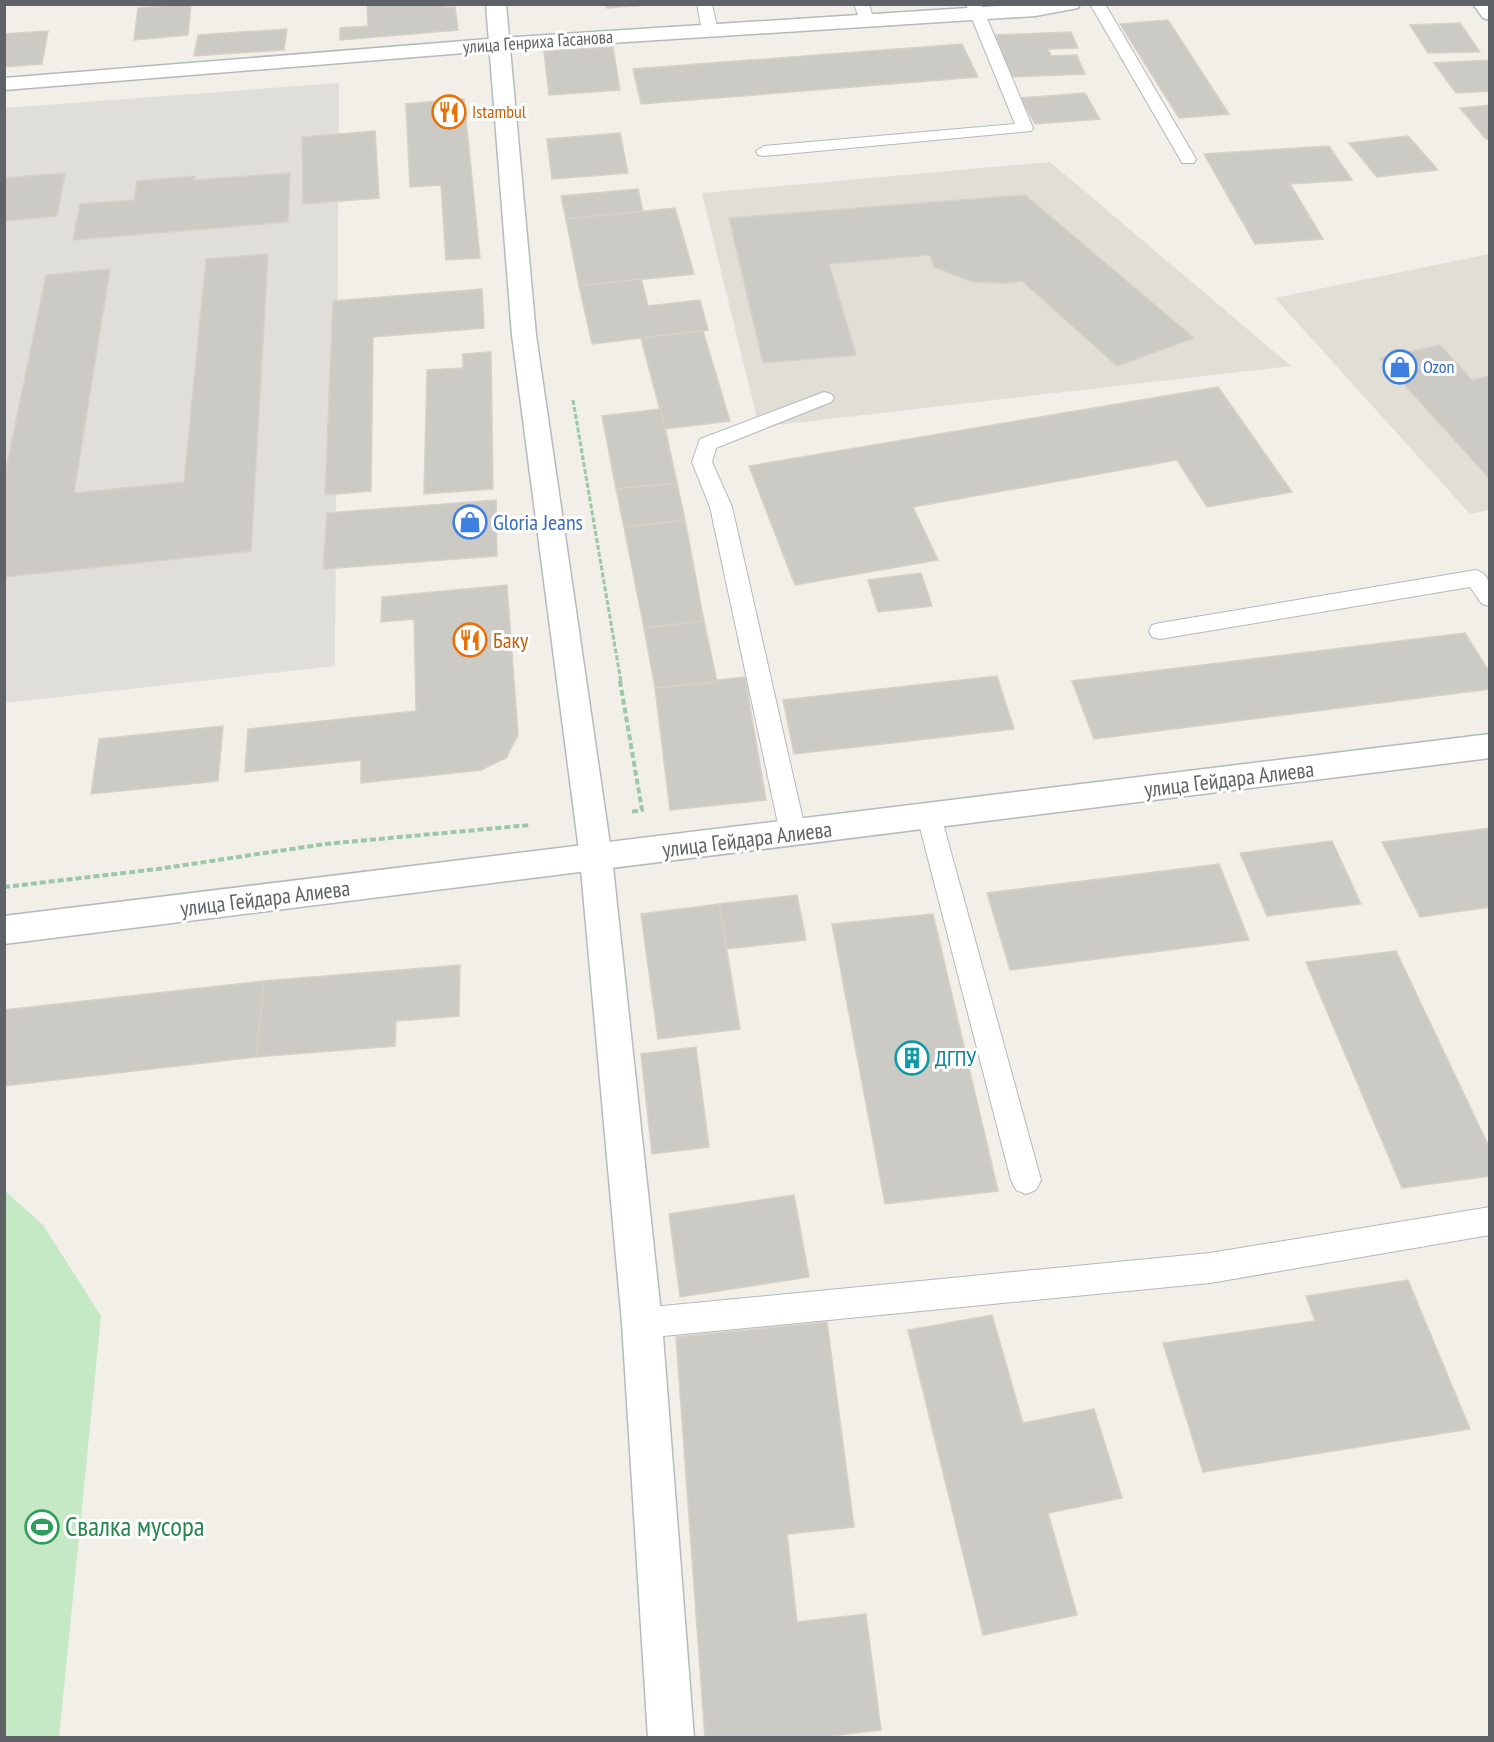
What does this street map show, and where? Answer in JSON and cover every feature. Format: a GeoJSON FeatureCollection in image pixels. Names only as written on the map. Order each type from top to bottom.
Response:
{"type":"FeatureCollection","features":[{"type":"Feature","properties":{"kind":"street"},"geometry":{"type":"LineString","coordinates":[[496,4],[524,335],[596,858],[642,1323],[671,1737]]}},
{"type":"Feature","properties":{"kind":"street","name":"улица Генриха Гасанова"},"geometry":{"type":"LineString","coordinates":[[4,84],[501,44],[710,31],[863,13],[975,9],[1035,10],[1071,4]]}},
{"type":"Feature","properties":{"kind":"street"},"geometry":{"type":"LineString","coordinates":[[1482,4],[1490,14]]}},
{"type":"Feature","properties":{"kind":"street","name":"улица Гейдара Алиева"},"geometry":{"type":"LineString","coordinates":[[4,930],[1490,746]]}},
{"type":"Feature","properties":{"kind":"lane"},"geometry":{"type":"LineString","coordinates":[[704,4],[710,31]]}},
{"type":"Feature","properties":{"kind":"lane"},"geometry":{"type":"LineString","coordinates":[[1098,4],[1188,159]]}},
{"type":"Feature","properties":{"kind":"lane"},"geometry":{"type":"LineString","coordinates":[[764,151],[1025,128],[975,9]]}},
{"type":"Feature","properties":{"kind":"lane"},"geometry":{"type":"LineString","coordinates":[[793,833],[721,507],[702,462],[707,444],[824,398]]}},
{"type":"Feature","properties":{"kind":"lane"},"geometry":{"type":"LineString","coordinates":[[1160,631],[1476,578],[1490,598]]}},
{"type":"Feature","properties":{"kind":"lane"},"geometry":{"type":"LineString","coordinates":[[928,816],[1026,1180]]}},
{"type":"Feature","properties":{"kind":"lane"},"geometry":{"type":"LineString","coordinates":[[642,1323],[1210,1268],[1490,1221]]}},
{"type":"Feature","properties":{"kind":"path"},"geometry":{"type":"LineString","coordinates":[[4,887],[158,869],[325,844],[590,819],[642,810],[571,390]]}},
{"type":"Feature","properties":{"kind":"shaded area"},"geometry":{"type":"Polygon","coordinates":[[[339,83],[335,666],[5,703],[5,108],[339,83]]]}},
{"type":"Feature","properties":{"kind":"shaded area"},"geometry":{"type":"Polygon","coordinates":[[[1050,162],[1291,366],[759,427],[702,193],[1050,162]]]}},
{"type":"Feature","properties":{"kind":"shaded area"},"geometry":{"type":"Polygon","coordinates":[[[1489,254],[1489,510],[1470,514],[1275,298],[1489,254]]]}},
{"type":"Feature","properties":{"kind":"green space","name":"Свалка мусора"},"geometry":{"type":"Polygon","coordinates":[[[4,1190],[43,1225],[101,1316],[59,1737],[5,1737],[4,1190]]]}},
{"type":"Feature","properties":{"kind":"building"},"geometry":{"type":"Polygon","coordinates":[[[191,4],[188,35],[134,40],[138,8],[191,4]]]}},
{"type":"Feature","properties":{"kind":"building"},"geometry":{"type":"Polygon","coordinates":[[[367,4],[445,4],[445,7],[455,7],[458,30],[340,40],[340,28],[368,26],[367,4]]]}},
{"type":"Feature","properties":{"kind":"building"},"geometry":{"type":"Polygon","coordinates":[[[606,4],[660,4],[607,8],[606,4]]]}},
{"type":"Feature","properties":{"kind":"building"},"geometry":{"type":"Polygon","coordinates":[[[1168,20],[1229,114],[1179,118],[1120,24],[1168,20]]]}},
{"type":"Feature","properties":{"kind":"building"},"geometry":{"type":"Polygon","coordinates":[[[1460,23],[1480,52],[1428,53],[1410,25],[1460,23]]]}},
{"type":"Feature","properties":{"kind":"building"},"geometry":{"type":"Polygon","coordinates":[[[287,29],[284,50],[194,56],[198,35],[287,29]]]}},
{"type":"Feature","properties":{"kind":"building"},"geometry":{"type":"Polygon","coordinates":[[[48,31],[42,64],[4,67],[4,34],[48,31]]]}},
{"type":"Feature","properties":{"kind":"building"},"geometry":{"type":"Polygon","coordinates":[[[1071,32],[1078,48],[1048,49],[1051,56],[1077,55],[1085,74],[1011,77],[996,35],[1071,32]]]}},
{"type":"Feature","properties":{"kind":"building"},"geometry":{"type":"Polygon","coordinates":[[[962,44],[978,77],[641,104],[633,69],[962,44]]]}},
{"type":"Feature","properties":{"kind":"building"},"geometry":{"type":"Polygon","coordinates":[[[613,47],[620,90],[549,95],[544,51],[613,47]]]}},
{"type":"Feature","properties":{"kind":"building"},"geometry":{"type":"Polygon","coordinates":[[[1490,60],[1490,91],[1456,93],[1434,63],[1490,60]]]}},
{"type":"Feature","properties":{"kind":"building"},"geometry":{"type":"Polygon","coordinates":[[[1085,93],[1100,119],[1035,124],[1021,98],[1085,93]]]}},
{"type":"Feature","properties":{"kind":"building"},"geometry":{"type":"Polygon","coordinates":[[[464,99],[480,258],[446,260],[441,185],[410,187],[406,104],[464,99]]]}},
{"type":"Feature","properties":{"kind":"building"},"geometry":{"type":"Polygon","coordinates":[[[1490,105],[1490,139],[1486,139],[1460,108],[1490,105]]]}},
{"type":"Feature","properties":{"kind":"building"},"geometry":{"type":"Polygon","coordinates":[[[375,131],[379,198],[303,204],[302,137],[375,131]]]}},
{"type":"Feature","properties":{"kind":"building"},"geometry":{"type":"Polygon","coordinates":[[[620,133],[628,173],[552,179],[547,139],[620,133]]]}},
{"type":"Feature","properties":{"kind":"building"},"geometry":{"type":"Polygon","coordinates":[[[1408,136],[1438,170],[1377,177],[1349,143],[1408,136]]]}},
{"type":"Feature","properties":{"kind":"building"},"geometry":{"type":"Polygon","coordinates":[[[1329,146],[1352,180],[1290,184],[1323,239],[1255,244],[1204,154],[1329,146]]]}},
{"type":"Feature","properties":{"kind":"building"},"geometry":{"type":"Polygon","coordinates":[[[65,173],[57,216],[4,221],[4,178],[65,173]]]}},
{"type":"Feature","properties":{"kind":"building"},"geometry":{"type":"Polygon","coordinates":[[[290,173],[288,222],[73,240],[80,204],[134,200],[137,181],[195,176],[194,180],[290,173]]]}},
{"type":"Feature","properties":{"kind":"building"},"geometry":{"type":"Polygon","coordinates":[[[638,189],[643,212],[566,219],[561,196],[638,189]]]}},
{"type":"Feature","properties":{"kind":"building"},"geometry":{"type":"Polygon","coordinates":[[[1025,195],[1194,338],[1117,366],[1022,281],[973,282],[934,267],[930,255],[829,264],[856,355],[763,363],[729,218],[1025,195]]]}},
{"type":"Feature","properties":{"kind":"building"},"geometry":{"type":"Polygon","coordinates":[[[675,208],[694,274],[579,286],[566,219],[675,208]]]}},
{"type":"Feature","properties":{"kind":"building"},"geometry":{"type":"Polygon","coordinates":[[[268,254],[251,551],[4,577],[4,479],[46,275],[110,269],[74,493],[184,482],[206,259],[268,254]]]}},
{"type":"Feature","properties":{"kind":"building"},"geometry":{"type":"Polygon","coordinates":[[[641,279],[648,306],[700,300],[708,330],[592,344],[579,286],[641,279]]]}},
{"type":"Feature","properties":{"kind":"building"},"geometry":{"type":"Polygon","coordinates":[[[482,289],[484,328],[373,337],[371,491],[325,495],[333,301],[482,289]]]}},
{"type":"Feature","properties":{"kind":"building"},"geometry":{"type":"Polygon","coordinates":[[[703,331],[730,421],[665,429],[641,338],[703,331]]]}},
{"type":"Feature","properties":{"kind":"building"},"geometry":{"type":"Polygon","coordinates":[[[1440,345],[1472,380],[1490,376],[1490,479],[1380,358],[1440,345]]]}},
{"type":"Feature","properties":{"kind":"building"},"geometry":{"type":"Polygon","coordinates":[[[491,352],[493,489],[424,494],[427,370],[463,368],[463,354],[491,352]]]}},
{"type":"Feature","properties":{"kind":"building"},"geometry":{"type":"Polygon","coordinates":[[[1218,387],[1292,492],[1207,507],[1177,460],[913,507],[938,560],[795,585],[749,466],[1218,387]]]}},
{"type":"Feature","properties":{"kind":"building"},"geometry":{"type":"Polygon","coordinates":[[[661,409],[677,483],[616,489],[602,416],[661,409]]]}},
{"type":"Feature","properties":{"kind":"building"},"geometry":{"type":"Polygon","coordinates":[[[677,483],[685,520],[624,527],[616,489],[677,483]]]}},
{"type":"Feature","properties":{"kind":"building"},"geometry":{"type":"Polygon","coordinates":[[[496,500],[497,556],[323,569],[327,513],[496,500]]]}},
{"type":"Feature","properties":{"kind":"building"},"geometry":{"type":"Polygon","coordinates":[[[685,520],[704,621],[644,628],[624,527],[685,520]]]}},
{"type":"Feature","properties":{"kind":"building"},"geometry":{"type":"Polygon","coordinates":[[[921,573],[932,606],[878,612],[868,580],[921,573]]]}},
{"type":"Feature","properties":{"kind":"building"},"geometry":{"type":"Polygon","coordinates":[[[507,585],[518,735],[506,758],[481,770],[361,783],[361,760],[245,772],[248,729],[416,711],[414,619],[381,622],[382,597],[507,585]]]}},
{"type":"Feature","properties":{"kind":"building"},"geometry":{"type":"Polygon","coordinates":[[[704,621],[717,682],[655,688],[644,628],[704,621]]]}},
{"type":"Feature","properties":{"kind":"building"},"geometry":{"type":"Polygon","coordinates":[[[1465,633],[1490,673],[1490,689],[1094,739],[1072,681],[1465,633]]]}},
{"type":"Feature","properties":{"kind":"building"},"geometry":{"type":"Polygon","coordinates":[[[997,676],[1014,729],[794,754],[783,700],[997,676]]]}},
{"type":"Feature","properties":{"kind":"building"},"geometry":{"type":"Polygon","coordinates":[[[745,677],[766,800],[670,810],[655,688],[745,677]]]}},
{"type":"Feature","properties":{"kind":"building"},"geometry":{"type":"Polygon","coordinates":[[[223,726],[218,781],[91,794],[99,739],[223,726]]]}},
{"type":"Feature","properties":{"kind":"building"},"geometry":{"type":"Polygon","coordinates":[[[1490,828],[1490,907],[1420,917],[1382,842],[1490,828]]]}},
{"type":"Feature","properties":{"kind":"building"},"geometry":{"type":"Polygon","coordinates":[[[1332,841],[1361,904],[1267,916],[1240,853],[1332,841]]]}},
{"type":"Feature","properties":{"kind":"building"},"geometry":{"type":"Polygon","coordinates":[[[1219,864],[1249,940],[1010,970],[987,893],[1219,864]]]}},
{"type":"Feature","properties":{"kind":"building"},"geometry":{"type":"Polygon","coordinates":[[[797,895],[806,940],[727,949],[719,904],[797,895]]]}},
{"type":"Feature","properties":{"kind":"building"},"geometry":{"type":"Polygon","coordinates":[[[719,904],[740,1029],[658,1039],[641,914],[719,904]]]}},
{"type":"Feature","properties":{"kind":"building","name":"ДГПУ"},"geometry":{"type":"Polygon","coordinates":[[[933,914],[998,1191],[885,1204],[832,924],[933,914]]]}},
{"type":"Feature","properties":{"kind":"building"},"geometry":{"type":"Polygon","coordinates":[[[1396,951],[1490,1149],[1490,1176],[1402,1188],[1306,962],[1396,951]]]}},
{"type":"Feature","properties":{"kind":"building"},"geometry":{"type":"Polygon","coordinates":[[[460,965],[459,1016],[396,1021],[395,1046],[256,1057],[264,981],[460,965]]]}},
{"type":"Feature","properties":{"kind":"building"},"geometry":{"type":"Polygon","coordinates":[[[264,981],[256,1057],[4,1086],[4,1010],[264,981]]]}},
{"type":"Feature","properties":{"kind":"building"},"geometry":{"type":"Polygon","coordinates":[[[696,1047],[709,1147],[652,1154],[641,1054],[696,1047]]]}},
{"type":"Feature","properties":{"kind":"building"},"geometry":{"type":"Polygon","coordinates":[[[794,1195],[809,1277],[680,1297],[669,1214],[794,1195]]]}},
{"type":"Feature","properties":{"kind":"building"},"geometry":{"type":"Polygon","coordinates":[[[1408,1280],[1470,1429],[1203,1472],[1163,1343],[1315,1321],[1306,1296],[1408,1280]]]}},
{"type":"Feature","properties":{"kind":"building"},"geometry":{"type":"Polygon","coordinates":[[[992,1315],[1023,1423],[1094,1409],[1122,1498],[1048,1513],[1077,1615],[983,1635],[908,1330],[992,1315]]]}},
{"type":"Feature","properties":{"kind":"building"},"geometry":{"type":"Polygon","coordinates":[[[827,1322],[854,1527],[787,1534],[797,1622],[866,1614],[881,1730],[814,1738],[705,1738],[676,1337],[827,1322]]]}},
{"type":"Feature","properties":{"kind":"place","name":"Istambul"},"geometry":{"type":"Point","coordinates":[449,112]}},
{"type":"Feature","properties":{"kind":"place","name":"Ozon"},"geometry":{"type":"Point","coordinates":[1400,367]}},
{"type":"Feature","properties":{"kind":"place","name":"Gloria Jeans"},"geometry":{"type":"Point","coordinates":[470,522]}},
{"type":"Feature","properties":{"kind":"place","name":"Баку"},"geometry":{"type":"Point","coordinates":[470,640]}},
{"type":"Feature","properties":{"kind":"place","name":"ДГПУ"},"geometry":{"type":"Point","coordinates":[912,1058]}},
{"type":"Feature","properties":{"kind":"place","name":"Свалка мусора"},"geometry":{"type":"Point","coordinates":[42,1527]}}]}
